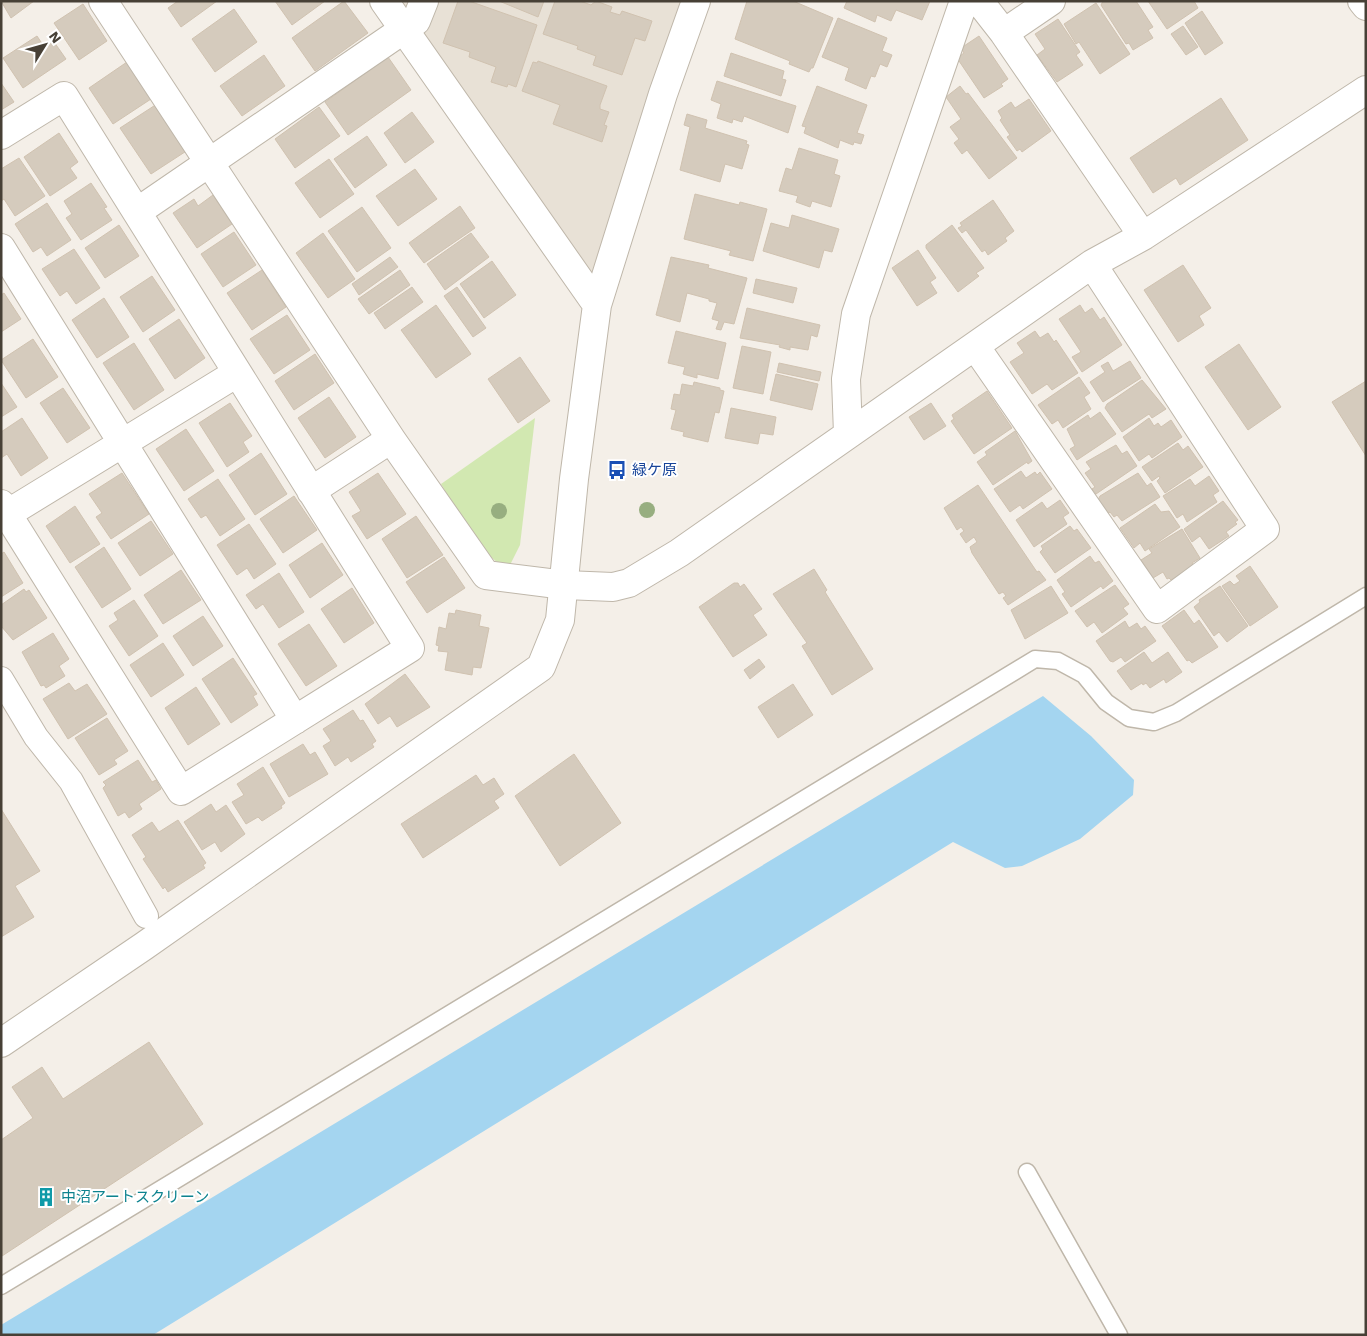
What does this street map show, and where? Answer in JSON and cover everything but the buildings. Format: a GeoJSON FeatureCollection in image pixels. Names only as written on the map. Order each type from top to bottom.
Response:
{"type":"FeatureCollection","features":[{"type":"Feature","properties":{"kind":"street"},"geometry":{"type":"LineString","coordinates":[[103,1],[391,438],[486,575],[565,585],[613,586],[629,583],[679,552],[1092,264],[1143,236],[1366,90]]}},
{"type":"Feature","properties":{"kind":"street"},"geometry":{"type":"LineString","coordinates":[[384,1],[597,305]]}},
{"type":"Feature","properties":{"kind":"street"},"geometry":{"type":"LineString","coordinates":[[137,212],[211,164],[416,21],[424,1]]}},
{"type":"Feature","properties":{"kind":"street"},"geometry":{"type":"LineString","coordinates":[[1,1043],[144,946],[538,671],[543,664],[560,620],[565,585],[574,479],[597,305],[663,94],[696,1]]}},
{"type":"Feature","properties":{"kind":"street"},"geometry":{"type":"LineString","coordinates":[[848,434],[846,379],[856,314],[964,1]]}},
{"type":"Feature","properties":{"kind":"street"},"geometry":{"type":"LineString","coordinates":[[979,1],[1004,33],[1143,236]]}},
{"type":"Feature","properties":{"kind":"street"},"geometry":{"type":"LineString","coordinates":[[1004,33],[1051,1]]}},
{"type":"Feature","properties":{"kind":"street"},"geometry":{"type":"LineString","coordinates":[[1362,1],[1366,6]]}},
{"type":"Feature","properties":{"kind":"street"},"geometry":{"type":"LineString","coordinates":[[1,135],[64,96],[410,648],[181,791],[4,509],[124,443],[237,373]]}},
{"type":"Feature","properties":{"kind":"street"},"geometry":{"type":"LineString","coordinates":[[1,248],[295,720]]}},
{"type":"Feature","properties":{"kind":"street"},"geometry":{"type":"LineString","coordinates":[[976,346],[1157,608],[1265,529],[1092,264]]}},
{"type":"Feature","properties":{"kind":"street"},"geometry":{"type":"LineString","coordinates":[[312,492],[391,438]]}},
{"type":"Feature","properties":{"kind":"street"},"geometry":{"type":"LineString","coordinates":[[1,679],[36,737],[71,780],[146,916]]}},
{"type":"Feature","properties":{"kind":"lane"},"geometry":{"type":"LineString","coordinates":[[1,1286],[1035,659],[1058,661],[1084,675],[1106,702],[1129,718],[1154,722],[1176,712],[1366,596]]}},
{"type":"Feature","properties":{"kind":"lane"},"geometry":{"type":"LineString","coordinates":[[1027,1172],[1119,1335]]}},
{"type":"Feature","properties":{"kind":"shaded area"},"geometry":{"type":"Polygon","coordinates":[[[384,1],[696,1],[597,305],[384,1]]]}},
{"type":"Feature","properties":{"kind":"green space"},"geometry":{"type":"Polygon","coordinates":[[[535,418],[520,545],[510,565],[500,565],[478,545],[441,484],[535,418]]]}},
{"type":"Feature","properties":{"kind":"water"},"geometry":{"type":"Polygon","coordinates":[[[1043,696],[1091,736],[1134,780],[1133,795],[1080,839],[1022,866],[1005,868],[953,842],[153,1335],[1,1335],[1,1325],[1043,696]]]}},
{"type":"Feature","properties":{"kind":"place","name":"緑ケ原"},"geometry":{"type":"Point","coordinates":[617,470]}},
{"type":"Feature","properties":{"kind":"place","name":"中沼アートスクリーン"},"geometry":{"type":"Point","coordinates":[46,1197]}}]}
